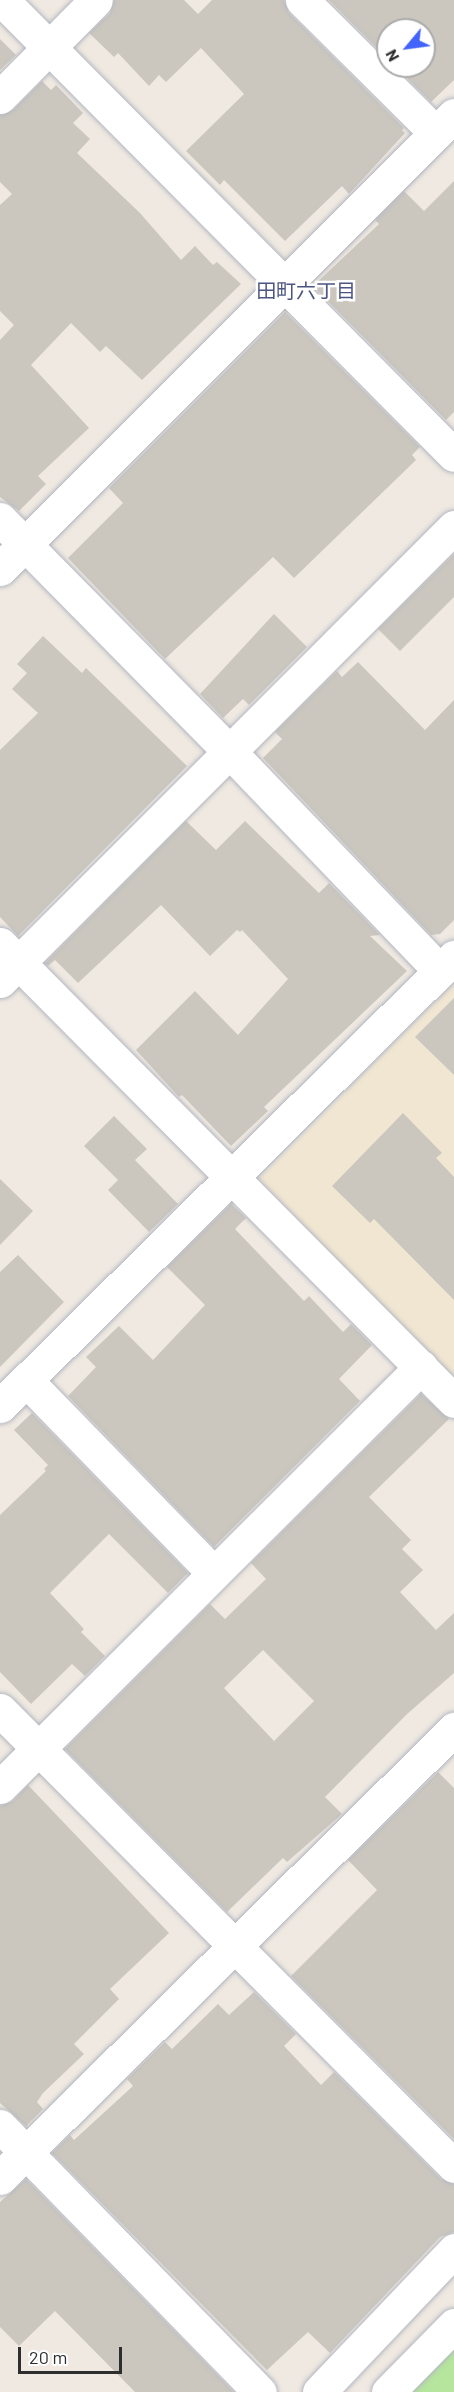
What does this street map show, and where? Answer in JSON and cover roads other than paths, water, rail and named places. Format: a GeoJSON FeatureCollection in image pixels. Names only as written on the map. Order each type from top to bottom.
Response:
{"type":"FeatureCollection","features":[{"type":"Feature","properties":{"kind":"street"},"geometry":{"type":"LineString","coordinates":[[2,0],[454,455]]}},
{"type":"Feature","properties":{"kind":"street"},"geometry":{"type":"LineString","coordinates":[[0,97],[96,0]]}},
{"type":"Feature","properties":{"kind":"street"},"geometry":{"type":"LineString","coordinates":[[0,569],[445,124],[302,0]]}},
{"type":"Feature","properties":{"kind":"street"},"geometry":{"type":"LineString","coordinates":[[0,519],[230,752],[447,964],[0,1406]]}},
{"type":"Feature","properties":{"kind":"street"},"geometry":{"type":"LineString","coordinates":[[454,527],[230,752],[6,963],[231,1177],[454,1401]]}},
{"type":"Feature","properties":{"kind":"street"},"geometry":{"type":"LineString","coordinates":[[0,1787],[421,1367]]}},
{"type":"Feature","properties":{"kind":"street"},"geometry":{"type":"LineString","coordinates":[[26,1380],[214,1573]]}},
{"type":"Feature","properties":{"kind":"street"},"geometry":{"type":"LineString","coordinates":[[0,1710],[454,2166]]}},
{"type":"Feature","properties":{"kind":"street"},"geometry":{"type":"LineString","coordinates":[[0,2178],[236,1945],[448,1748]]}},
{"type":"Feature","properties":{"kind":"street"},"geometry":{"type":"LineString","coordinates":[[0,2127],[260,2392]]}},
{"type":"Feature","properties":{"kind":"street"},"geometry":{"type":"LineString","coordinates":[[319,2392],[454,2250]]}},
{"type":"Feature","properties":{"kind":"street"},"geometry":{"type":"LineString","coordinates":[[388,2392],[454,2325]]}},
{"type":"Feature","properties":{"kind":"district","name":"田町六丁目"},"geometry":{"type":"Point","coordinates":[306,290]}}]}
